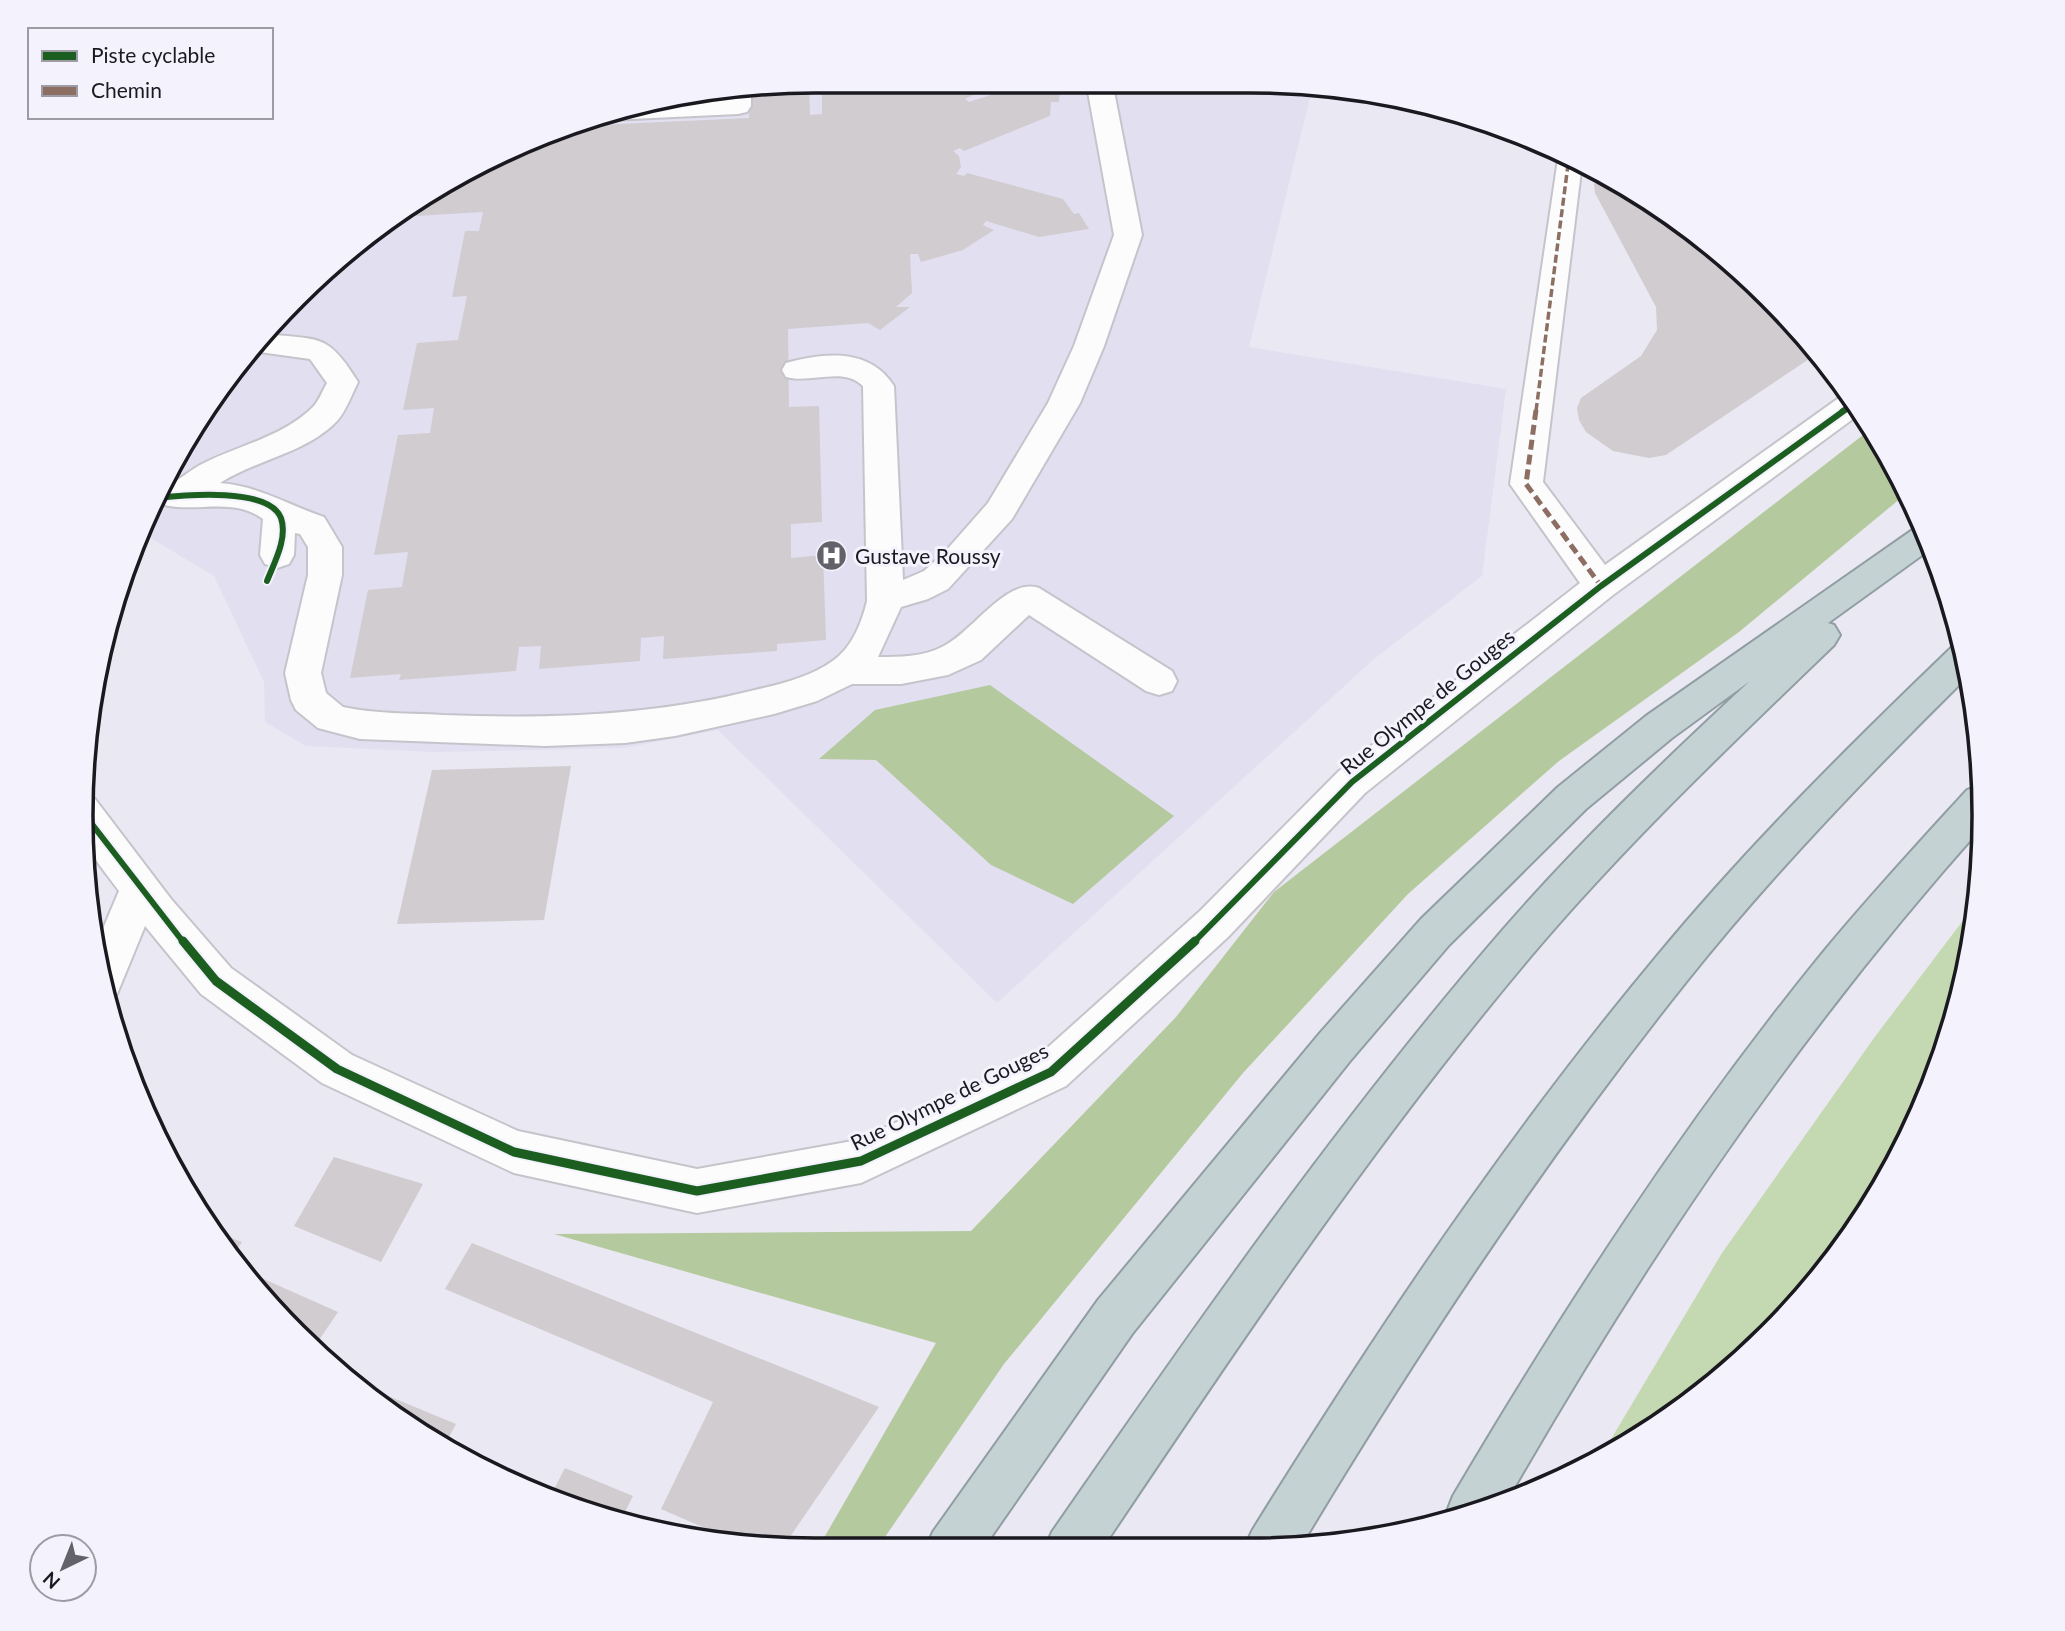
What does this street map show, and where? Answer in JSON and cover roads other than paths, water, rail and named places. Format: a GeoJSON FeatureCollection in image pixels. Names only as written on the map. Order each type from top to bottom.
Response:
{"type":"FeatureCollection","features":[{"type":"Feature","properties":{"kind":"highway"},"geometry":{"type":"LineString","coordinates":[[959,1538],[1115,1317],[1335,1047],[1435,932],[1572,798],[1660,727],[1918,541]]}},
{"type":"Feature","properties":{"kind":"highway"},"geometry":{"type":"LineString","coordinates":[[1078,1538],[1191,1373],[1392,1096],[1516,944],[1598,852],[1687,762],[1840,619],[1888,564]]}},
{"type":"Feature","properties":{"kind":"highway"},"geometry":{"type":"LineString","coordinates":[[1276,1537],[1322,1461],[1507,1180],[1627,1022],[1786,834],[1877,738],[1956,665]]}},
{"type":"Feature","properties":{"kind":"highway"},"geometry":{"type":"LineString","coordinates":[[1479,1501],[1608,1287],[1730,1110],[1811,998],[1890,902],[1972,811]]}},
{"type":"Feature","properties":{"kind":"street"},"geometry":{"type":"LineString","coordinates":[[885,597],[916,590],[936,580],[956,562],[999,511],[1063,403],[1089,346],[1128,235],[1126,212],[1101,93]]}},
{"type":"Feature","properties":{"kind":"street"},"geometry":{"type":"LineString","coordinates":[[662,110],[738,106],[739,97]]}},
{"type":"Feature","properties":{"kind":"street"},"geometry":{"type":"LineString","coordinates":[[1568,166],[1526,484],[1601,586]]}},
{"type":"Feature","properties":{"kind":"street"},"geometry":{"type":"LineString","coordinates":[[170,497],[241,458],[277,446],[326,413],[343,382],[319,349],[268,344]]}},
{"type":"Feature","properties":{"kind":"street"},"geometry":{"type":"LineString","coordinates":[[170,497],[253,500],[270,505],[279,515],[295,517],[313,525],[324,539],[326,564],[303,679],[305,691],[317,711],[344,722],[459,731],[627,728],[771,701],[824,682],[847,670],[868,643],[885,597],[878,386],[868,373],[855,368],[797,370]]}},
{"type":"Feature","properties":{"kind":"street","name":"Rue Olympe de Gouges"},"geometry":{"type":"LineString","coordinates":[[93,826],[140,889],[216,981],[337,1069],[514,1152],[697,1191],[861,1161],[1051,1072],[1214,924],[1352,782],[1601,586],[1846,409]]}},
{"type":"Feature","properties":{"kind":"street"},"geometry":{"type":"LineString","coordinates":[[276,555],[279,515]]}},
{"type":"Feature","properties":{"kind":"street"},"geometry":{"type":"LineString","coordinates":[[847,670],[905,672],[949,662],[981,640],[1027,597],[1159,681]]}},
{"type":"Feature","properties":{"kind":"street"},"geometry":{"type":"LineString","coordinates":[[109,965],[140,889]]}},
{"type":"Feature","properties":{"kind":"place","name":"Gustave Roussy"},"geometry":{"type":"Point","coordinates":[832,555]}}]}
